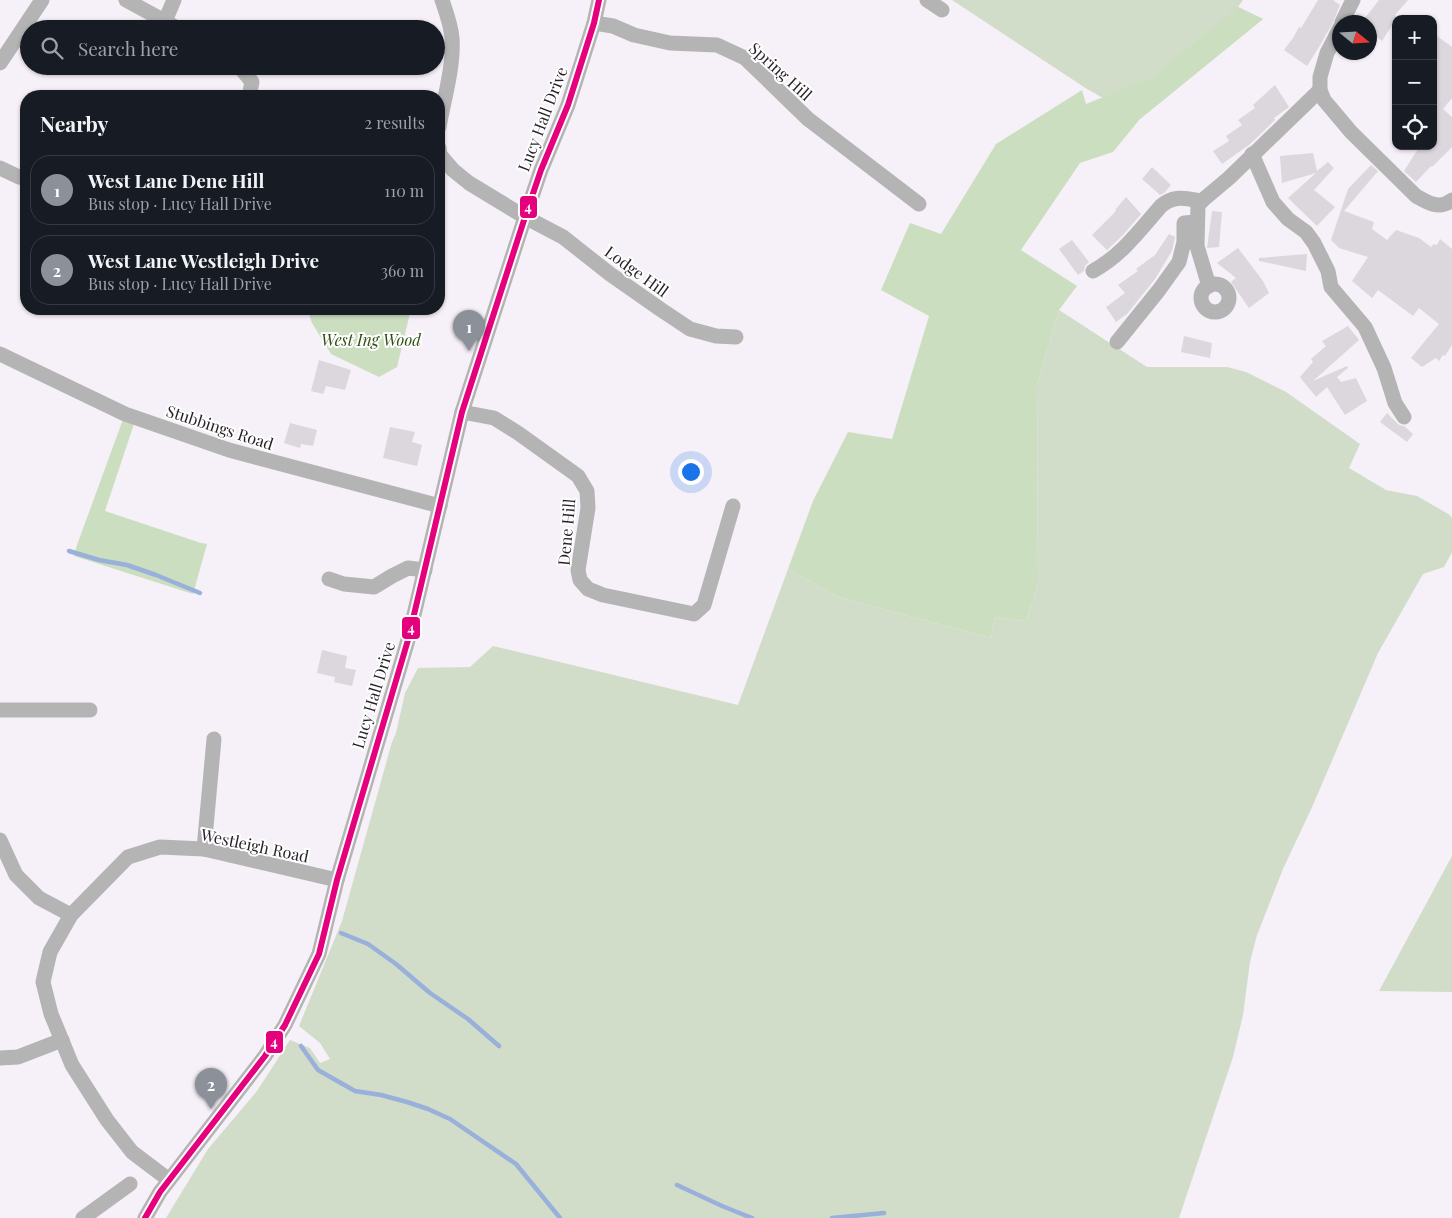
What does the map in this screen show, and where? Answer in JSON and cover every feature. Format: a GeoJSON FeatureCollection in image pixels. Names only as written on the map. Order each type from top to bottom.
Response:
{"type":"FeatureCollection","features":[{"type":"Feature","properties":{"kind":"street"},"geometry":{"type":"LineString","coordinates":[[29,20],[42,0]]}},
{"type":"Feature","properties":{"kind":"street"},"geometry":{"type":"LineString","coordinates":[[126,0],[163,20]]}},
{"type":"Feature","properties":{"kind":"street"},"geometry":{"type":"LineString","coordinates":[[165,20],[174,0]]}},
{"type":"Feature","properties":{"kind":"street"},"geometry":{"type":"LineString","coordinates":[[442,0],[452,38],[450,68],[445,95]]}},
{"type":"Feature","properties":{"kind":"street","name":"Lucy Hall Drive"},"geometry":{"type":"LineString","coordinates":[[145,1218],[160,1192],[265,1056],[284,1025],[319,954],[337,880],[408,640],[462,412],[541,170],[568,105],[594,23],[599,0]]}},
{"type":"Feature","properties":{"kind":"street"},"geometry":{"type":"LineString","coordinates":[[927,0],[942,10]]}},
{"type":"Feature","properties":{"kind":"street"},"geometry":{"type":"LineString","coordinates":[[1346,15],[1353,0]]}},
{"type":"Feature","properties":{"kind":"street","name":"Spring Hill"},"geometry":{"type":"LineString","coordinates":[[594,23],[613,26],[634,35],[670,43],[718,45],[745,58],[808,118],[919,204]]}},
{"type":"Feature","properties":{"kind":"street"},"geometry":{"type":"LineString","coordinates":[[0,63],[20,33]]}},
{"type":"Feature","properties":{"kind":"street"},"geometry":{"type":"LineString","coordinates":[[1332,43],[1320,77],[1320,90],[1324,100],[1351,132],[1416,196],[1438,206],[1448,204],[1452,200]]}},
{"type":"Feature","properties":{"kind":"street"},"geometry":{"type":"LineString","coordinates":[[246,75],[252,82],[250,90]]}},
{"type":"Feature","properties":{"kind":"street"},"geometry":{"type":"LineString","coordinates":[[1209,286],[1197,246],[1198,204],[1229,178],[1320,90]]}},
{"type":"Feature","properties":{"kind":"street"},"geometry":{"type":"LineString","coordinates":[[1252,154],[1273,202],[1288,219],[1306,232],[1314,243],[1328,271],[1331,287],[1365,327],[1384,368],[1395,403],[1404,416]]}},
{"type":"Feature","properties":{"kind":"street","name":"Lodge Hill"},"geometry":{"type":"LineString","coordinates":[[445,161],[469,183],[525,217],[563,237],[660,309],[690,328],[716,336],[736,337]]}},
{"type":"Feature","properties":{"kind":"street"},"geometry":{"type":"LineString","coordinates":[[0,168],[20,177]]}},
{"type":"Feature","properties":{"kind":"street"},"geometry":{"type":"LineString","coordinates":[[1093,271],[1108,263],[1123,250],[1160,206],[1168,200],[1177,198],[1202,200]]}},
{"type":"Feature","properties":{"kind":"street"},"geometry":{"type":"LineString","coordinates":[[1117,342],[1179,262],[1184,242],[1184,223],[1197,222]]}},
{"type":"Feature","properties":{"kind":"street","name":"Stubbings Road"},"geometry":{"type":"LineString","coordinates":[[0,354],[125,414],[229,450],[440,506]]}},
{"type":"Feature","properties":{"kind":"street","name":"Dene Hill"},"geometry":{"type":"LineString","coordinates":[[462,412],[494,418],[578,476],[587,491],[588,508],[578,570],[580,580],[588,589],[602,595],[694,614],[704,606],[733,506]]}},
{"type":"Feature","properties":{"kind":"street"},"geometry":{"type":"LineString","coordinates":[[329,579],[344,584],[374,587],[408,568],[425,570]]}},
{"type":"Feature","properties":{"kind":"street"},"geometry":{"type":"LineString","coordinates":[[0,710],[90,710]]}},
{"type":"Feature","properties":{"kind":"street"},"geometry":{"type":"LineString","coordinates":[[204,850],[214,738]]}},
{"type":"Feature","properties":{"kind":"street"},"geometry":{"type":"LineString","coordinates":[[0,840],[16,875],[40,898],[71,915]]}},
{"type":"Feature","properties":{"kind":"street","name":"Westleigh Road"},"geometry":{"type":"LineString","coordinates":[[169,1180],[132,1152],[107,1120],[72,1065],[51,1014],[43,982],[50,952],[71,915],[128,857],[160,848],[204,850],[337,880]]}},
{"type":"Feature","properties":{"kind":"street"},"geometry":{"type":"LineString","coordinates":[[0,1058],[18,1057],[62,1040]]}},
{"type":"Feature","properties":{"kind":"street"},"geometry":{"type":"LineString","coordinates":[[82,1218],[130,1184]]}},
{"type":"Feature","properties":{"kind":"green space"},"geometry":{"type":"Polygon","coordinates":[[[952,0],[1243,0],[1238,7],[1263,19],[1140,119],[1087,89],[952,0]]]}},
{"type":"Feature","properties":{"kind":"green space"},"geometry":{"type":"Polygon","coordinates":[[[1238,7],[1263,19],[1140,119],[1113,152],[1080,163],[1021,250],[1077,286],[1059,310],[1037,384],[1038,584],[1026,621],[995,617],[991,638],[838,597],[788,569],[813,501],[848,432],[892,439],[929,316],[881,290],[910,223],[941,234],[996,144],[1082,90],[1086,104],[1151,78],[1238,7]]]}},
{"type":"Feature","properties":{"kind":"green space"},"geometry":{"type":"Polygon","coordinates":[[[1059,310],[1147,367],[1227,367],[1246,372],[1286,392],[1360,444],[1349,468],[1386,490],[1417,496],[1452,518],[1452,552],[1444,567],[1423,574],[1378,653],[1313,805],[1283,869],[1257,935],[1250,962],[1243,1015],[1233,1057],[1179,1218],[166,1218],[208,1149],[257,1091],[290,1040],[310,1048],[320,1063],[330,1059],[320,1043],[299,1026],[342,921],[396,733],[405,693],[418,668],[470,667],[493,646],[738,705],[788,569],[838,597],[991,638],[995,617],[1026,621],[1038,584],[1037,384],[1059,310]]]}},
{"type":"Feature","properties":{"kind":"green space","name":"West Ing Wood"},"geometry":{"type":"Polygon","coordinates":[[[309,315],[410,315],[397,367],[379,377],[331,354],[309,315]]]}},
{"type":"Feature","properties":{"kind":"green space"},"geometry":{"type":"Polygon","coordinates":[[[125,414],[136,418],[105,511],[207,544],[193,594],[74,556],[125,414]]]}},
{"type":"Feature","properties":{"kind":"green space"},"geometry":{"type":"Polygon","coordinates":[[[1452,856],[1452,992],[1379,991],[1452,856]]]}},
{"type":"Feature","properties":{"kind":"building"},"geometry":{"type":"Polygon","coordinates":[[[1318,0],[1333,0],[1340,5],[1336,15],[1332,15],[1332,24],[1307,66],[1284,50],[1299,27],[1301,28],[1318,0]]]}},
{"type":"Feature","properties":{"kind":"building"},"geometry":{"type":"Polygon","coordinates":[[[1379,0],[1408,0],[1395,15],[1392,15],[1392,25],[1382,41],[1377,37],[1377,15],[1367,15],[1379,0]]]}},
{"type":"Feature","properties":{"kind":"building"},"geometry":{"type":"Polygon","coordinates":[[[1437,36],[1452,47],[1452,98],[1443,109],[1452,117],[1452,147],[1416,182],[1404,171],[1417,150],[1437,150],[1437,36]]]}},
{"type":"Feature","properties":{"kind":"building"},"geometry":{"type":"Polygon","coordinates":[[[1275,85],[1289,107],[1274,118],[1275,120],[1249,145],[1222,164],[1213,151],[1229,141],[1226,136],[1242,125],[1238,120],[1255,108],[1253,105],[1275,85]]]}},
{"type":"Feature","properties":{"kind":"building"},"geometry":{"type":"Polygon","coordinates":[[[1313,153],[1317,171],[1328,162],[1334,168],[1314,190],[1335,207],[1317,226],[1288,198],[1316,173],[1282,183],[1280,156],[1313,153]]]}},
{"type":"Feature","properties":{"kind":"building"},"geometry":{"type":"Polygon","coordinates":[[[1371,165],[1378,171],[1344,211],[1374,222],[1372,229],[1387,240],[1396,230],[1419,238],[1431,247],[1434,244],[1437,245],[1440,239],[1452,249],[1452,345],[1445,356],[1443,355],[1439,361],[1436,358],[1422,367],[1411,358],[1439,324],[1419,308],[1413,316],[1378,290],[1372,298],[1352,281],[1368,257],[1339,248],[1331,240],[1348,189],[1371,165]]]}},
{"type":"Feature","properties":{"kind":"building"},"geometry":{"type":"Polygon","coordinates":[[[1152,167],[1171,185],[1160,195],[1142,179],[1152,167]]]}},
{"type":"Feature","properties":{"kind":"building"},"geometry":{"type":"Polygon","coordinates":[[[1126,197],[1141,214],[1107,250],[1092,235],[1116,211],[1126,197]]]}},
{"type":"Feature","properties":{"kind":"building"},"geometry":{"type":"Polygon","coordinates":[[[1212,211],[1222,212],[1219,247],[1207,248],[1212,211]]]}},
{"type":"Feature","properties":{"kind":"building"},"geometry":{"type":"Polygon","coordinates":[[[1169,234],[1175,237],[1172,251],[1155,279],[1127,314],[1116,322],[1106,307],[1125,293],[1118,285],[1138,271],[1136,269],[1155,255],[1169,234]]]}},
{"type":"Feature","properties":{"kind":"building"},"geometry":{"type":"Polygon","coordinates":[[[1072,240],[1089,262],[1085,266],[1084,271],[1078,275],[1059,249],[1072,240]]]}},
{"type":"Feature","properties":{"kind":"building"},"geometry":{"type":"Polygon","coordinates":[[[1238,248],[1263,281],[1269,293],[1249,308],[1231,282],[1236,278],[1217,263],[1238,248]]]}},
{"type":"Feature","properties":{"kind":"building"},"geometry":{"type":"Polygon","coordinates":[[[1307,254],[1306,271],[1259,261],[1259,258],[1307,254]]]}},
{"type":"Feature","properties":{"kind":"building"},"geometry":{"type":"Polygon","coordinates":[[[1348,326],[1359,340],[1313,381],[1347,366],[1348,368],[1337,377],[1341,382],[1356,378],[1367,401],[1345,415],[1327,387],[1316,397],[1300,377],[1313,362],[1311,359],[1326,346],[1322,341],[1348,326]]]}},
{"type":"Feature","properties":{"kind":"building"},"geometry":{"type":"Polygon","coordinates":[[[1184,336],[1212,343],[1210,358],[1181,352],[1184,336]]]}},
{"type":"Feature","properties":{"kind":"building"},"geometry":{"type":"Polygon","coordinates":[[[319,360],[351,370],[345,390],[326,386],[323,394],[311,391],[319,360]]]}},
{"type":"Feature","properties":{"kind":"building"},"geometry":{"type":"Polygon","coordinates":[[[1387,413],[1399,425],[1404,426],[1413,434],[1407,442],[1380,422],[1387,413]]]}},
{"type":"Feature","properties":{"kind":"building"},"geometry":{"type":"Polygon","coordinates":[[[290,423],[317,430],[313,446],[301,444],[300,448],[284,443],[290,423]]]}},
{"type":"Feature","properties":{"kind":"building"},"geometry":{"type":"Polygon","coordinates":[[[390,427],[415,432],[412,442],[422,445],[417,466],[383,458],[390,427]]]}},
{"type":"Feature","properties":{"kind":"building"},"geometry":{"type":"Polygon","coordinates":[[[322,650],[347,656],[345,668],[356,670],[352,686],[334,682],[335,677],[317,673],[322,650]]]}},
{"type":"Feature","properties":{"kind":"waterway"},"geometry":{"type":"LineString","coordinates":[[69,551],[99,560],[127,565],[200,593]]}},
{"type":"Feature","properties":{"kind":"waterway"},"geometry":{"type":"LineString","coordinates":[[341,933],[368,944],[396,964],[430,993],[468,1019],[499,1046]]}},
{"type":"Feature","properties":{"kind":"waterway"},"geometry":{"type":"LineString","coordinates":[[301,1046],[318,1070],[355,1091],[407,1102],[450,1119],[516,1164],[560,1218]]}},
{"type":"Feature","properties":{"kind":"waterway"},"geometry":{"type":"LineString","coordinates":[[677,1185],[752,1218]]}},
{"type":"Feature","properties":{"kind":"waterway"},"geometry":{"type":"LineString","coordinates":[[832,1218],[884,1213]]}},
{"type":"Feature","properties":{"kind":"transit line","name":"4"},"geometry":{"type":"LineString","coordinates":[[145,1218],[160,1192],[265,1056],[285,1025],[319,954],[337,880],[408,640],[462,412],[541,170],[568,105],[594,23],[599,0]]}},
{"type":"Feature","properties":{"kind":"place","name":"West Lane Dene Hill"},"geometry":{"type":"Point","coordinates":[469,351]}},
{"type":"Feature","properties":{"kind":"place","name":"West Lane Westleigh Drive"},"geometry":{"type":"Point","coordinates":[211,1109]}}]}
